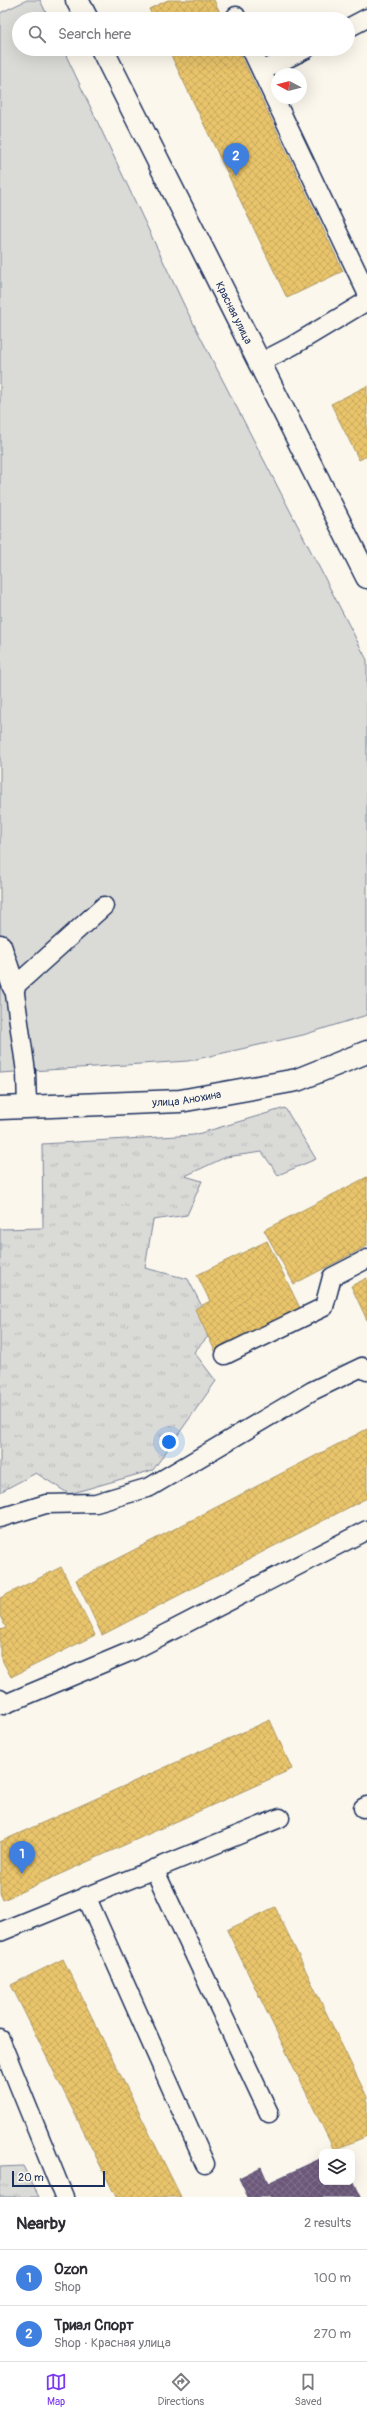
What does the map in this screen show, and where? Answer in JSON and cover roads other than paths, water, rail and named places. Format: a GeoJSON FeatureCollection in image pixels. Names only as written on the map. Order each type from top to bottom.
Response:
{"type":"FeatureCollection","features":[{"type":"Feature","properties":{"kind":"street"},"geometry":{"type":"LineString","coordinates":[[77,0],[83,12]]}},
{"type":"Feature","properties":{"kind":"street","name":"Красная улица"},"geometry":{"type":"LineString","coordinates":[[106,56],[367,577]]}},
{"type":"Feature","properties":{"kind":"street"},"geometry":{"type":"LineString","coordinates":[[0,946],[14,987]]}},
{"type":"Feature","properties":{"kind":"street","name":"улица Анохина"},"geometry":{"type":"LineString","coordinates":[[0,1108],[180,1102],[297,1080],[367,1052]]}},
{"type":"Feature","properties":{"kind":"lane"},"geometry":{"type":"LineString","coordinates":[[355,24],[367,18]]}},
{"type":"Feature","properties":{"kind":"lane"},"geometry":{"type":"LineString","coordinates":[[254,56],[367,293]]}},
{"type":"Feature","properties":{"kind":"lane"},"geometry":{"type":"LineString","coordinates":[[262,71],[292,56]]}},
{"type":"Feature","properties":{"kind":"lane"},"geometry":{"type":"LineString","coordinates":[[259,363],[292,346],[367,301]]}},
{"type":"Feature","properties":{"kind":"lane"},"geometry":{"type":"LineString","coordinates":[[27,1107],[26,1072],[14,987],[104,906]]}},
{"type":"Feature","properties":{"kind":"lane"},"geometry":{"type":"LineString","coordinates":[[225,1355],[324,1307],[332,1277],[367,1259]]}},
{"type":"Feature","properties":{"kind":"lane"},"geometry":{"type":"LineString","coordinates":[[0,1518],[46,1504],[96,1503],[150,1487],[312,1391],[362,1368],[367,1371]]}},
{"type":"Feature","properties":{"kind":"lane"},"geometry":{"type":"LineString","coordinates":[[0,1699],[3,1706],[134,1650],[367,1530]]}},
{"type":"Feature","properties":{"kind":"lane"},"geometry":{"type":"LineString","coordinates":[[0,1932],[280,1818]]}},
{"type":"Feature","properties":{"kind":"lane"},"geometry":{"type":"LineString","coordinates":[[154,1869],[269,2113]]}},
{"type":"Feature","properties":{"kind":"lane"},"geometry":{"type":"LineString","coordinates":[[86,1896],[205,2164]]}},
{"type":"Feature","properties":{"kind":"lane"},"geometry":{"type":"LineString","coordinates":[[0,2039],[64,2197]]}},
{"type":"Feature","properties":{"kind":"place","name":"Триал Спорт"},"geometry":{"type":"Point","coordinates":[236,176]}},
{"type":"Feature","properties":{"kind":"place","name":"Ozon"},"geometry":{"type":"Point","coordinates":[22,1874]}}]}
